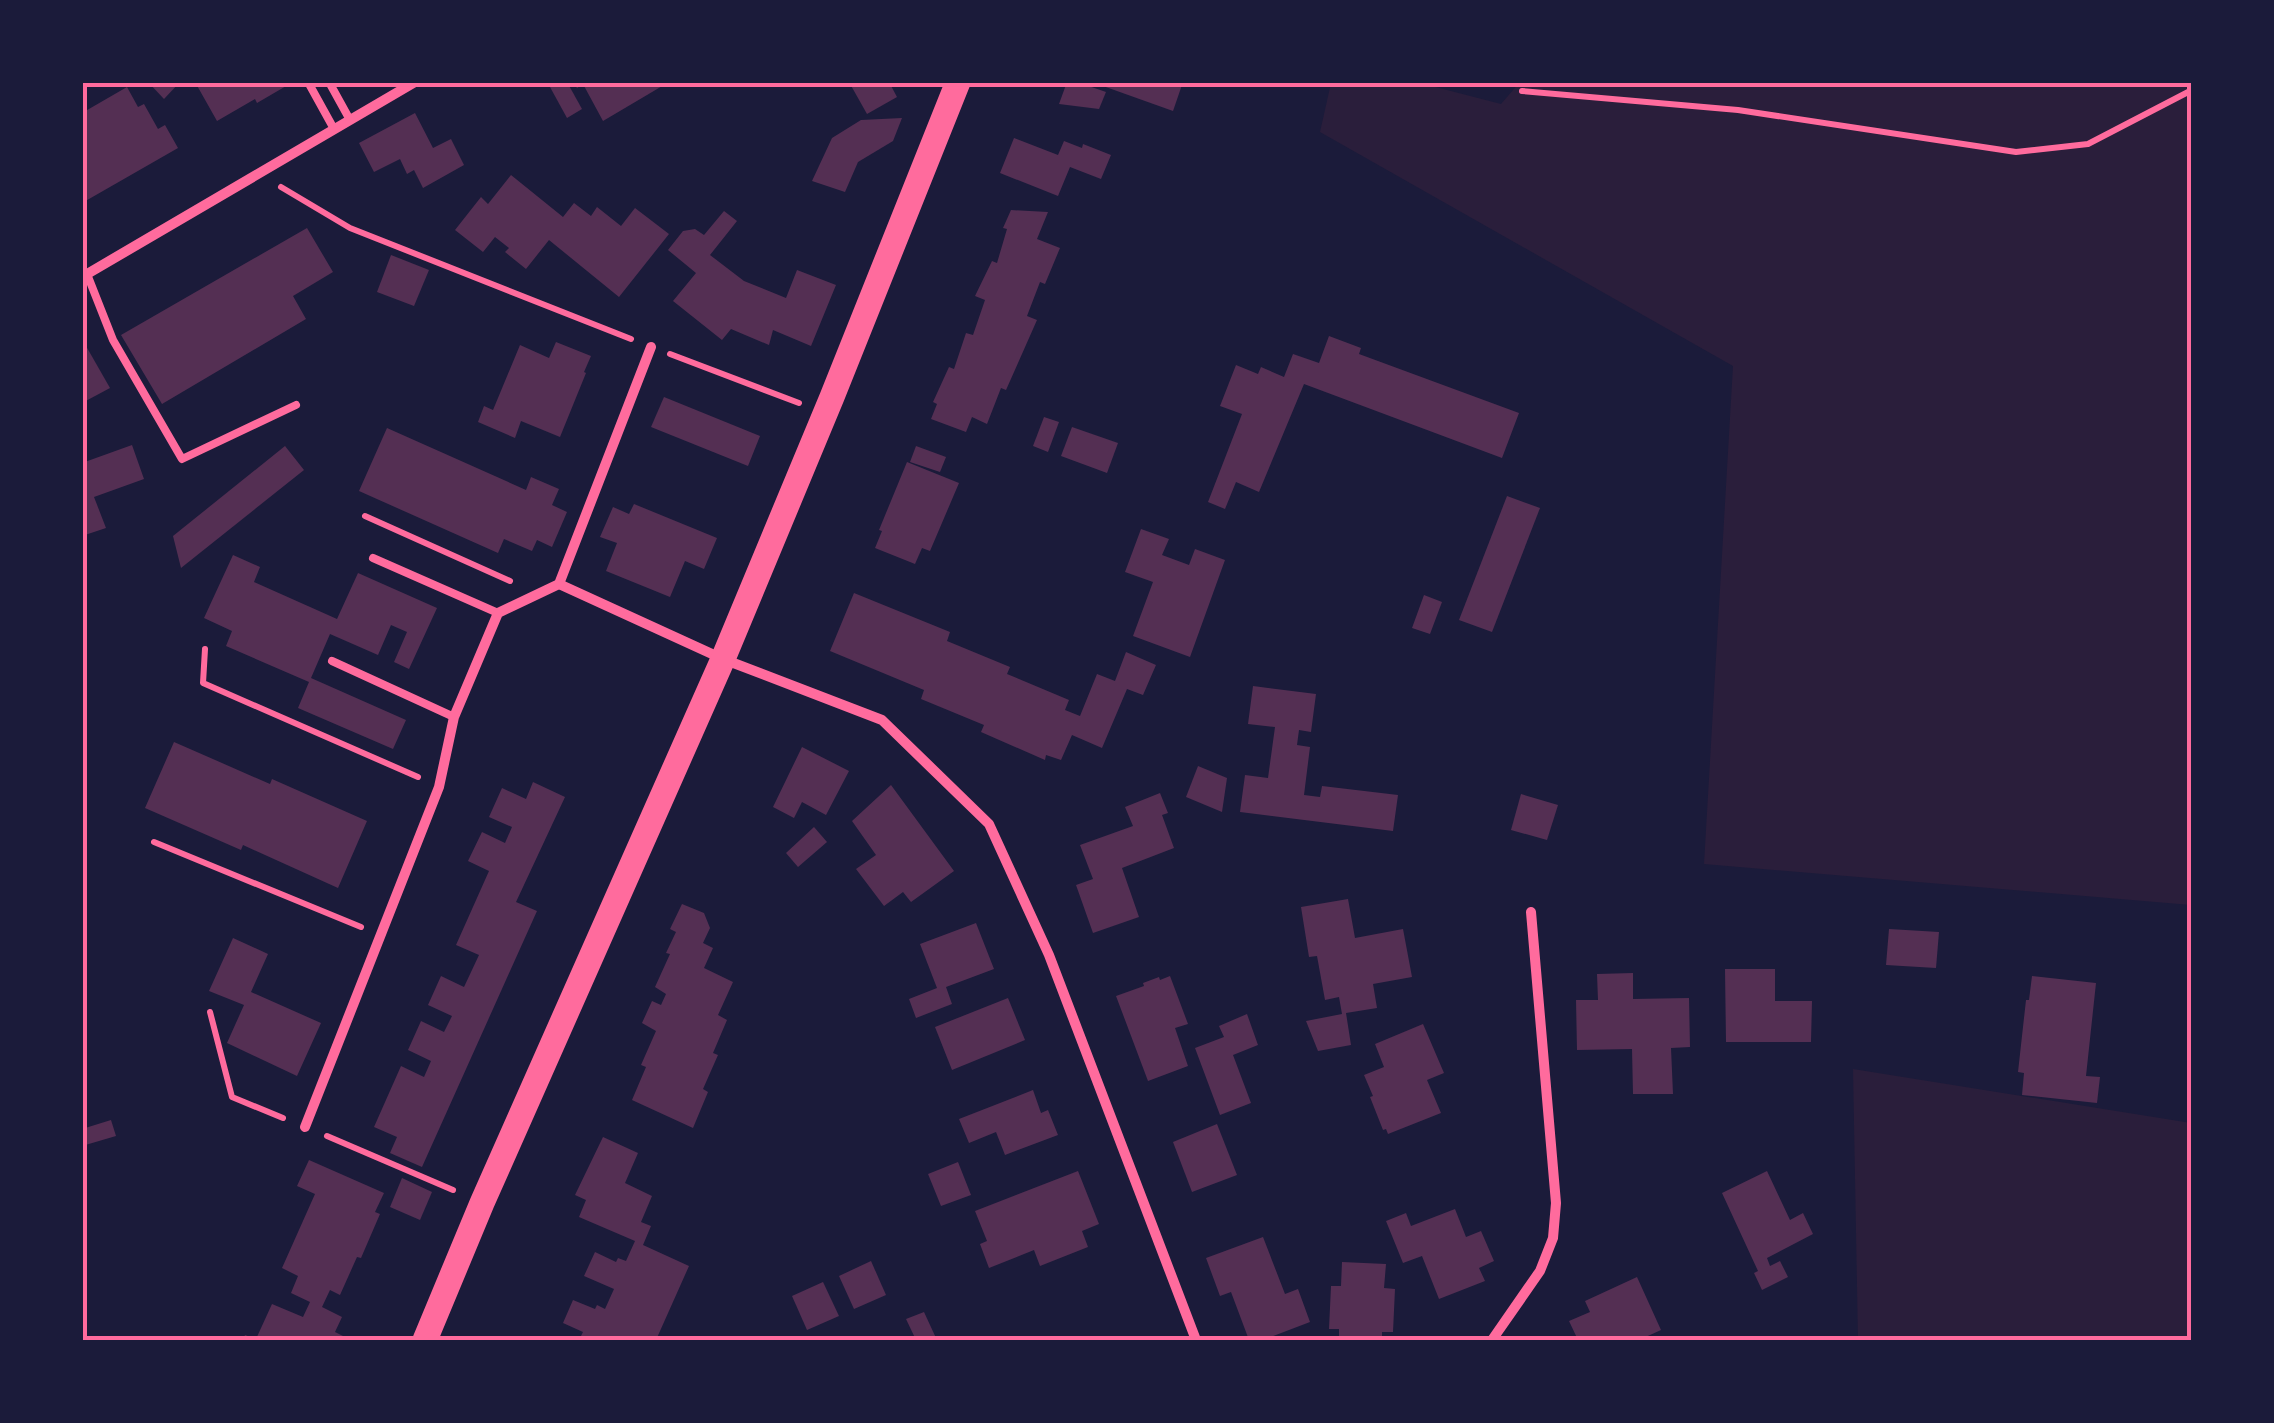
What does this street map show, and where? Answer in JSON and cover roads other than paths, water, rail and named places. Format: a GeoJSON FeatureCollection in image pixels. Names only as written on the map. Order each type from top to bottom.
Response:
{"type":"FeatureCollection","features":[{"type":"Feature","properties":{"kind":"main road"},"geometry":{"type":"LineString","coordinates":[[425,1340],[723,658],[826,414],[958,82]]}},
{"type":"Feature","properties":{"kind":"street"},"geometry":{"type":"LineString","coordinates":[[85,276],[415,82]]}},
{"type":"Feature","properties":{"kind":"street"},"geometry":{"type":"LineString","coordinates":[[305,1126],[439,787],[454,717],[498,614],[560,584],[652,347]]}},
{"type":"Feature","properties":{"kind":"street"},"geometry":{"type":"LineString","coordinates":[[560,584],[723,658],[882,720],[989,824],[1049,955],[1196,1340]]}},
{"type":"Feature","properties":{"kind":"street"},"geometry":{"type":"LineString","coordinates":[[1492,1340],[1540,1271],[1553,1238],[1555,1220],[1531,912]]}},
{"type":"Feature","properties":{"kind":"lane"},"geometry":{"type":"LineString","coordinates":[[308,82],[334,129]]}},
{"type":"Feature","properties":{"kind":"lane"},"geometry":{"type":"LineString","coordinates":[[329,82],[350,120]]}},
{"type":"Feature","properties":{"kind":"lane"},"geometry":{"type":"LineString","coordinates":[[85,276],[113,340],[182,459],[296,405]]}},
{"type":"Feature","properties":{"kind":"lane"},"geometry":{"type":"LineString","coordinates":[[373,558],[498,614]]}},
{"type":"Feature","properties":{"kind":"lane"},"geometry":{"type":"LineString","coordinates":[[332,661],[454,717]]}}]}
